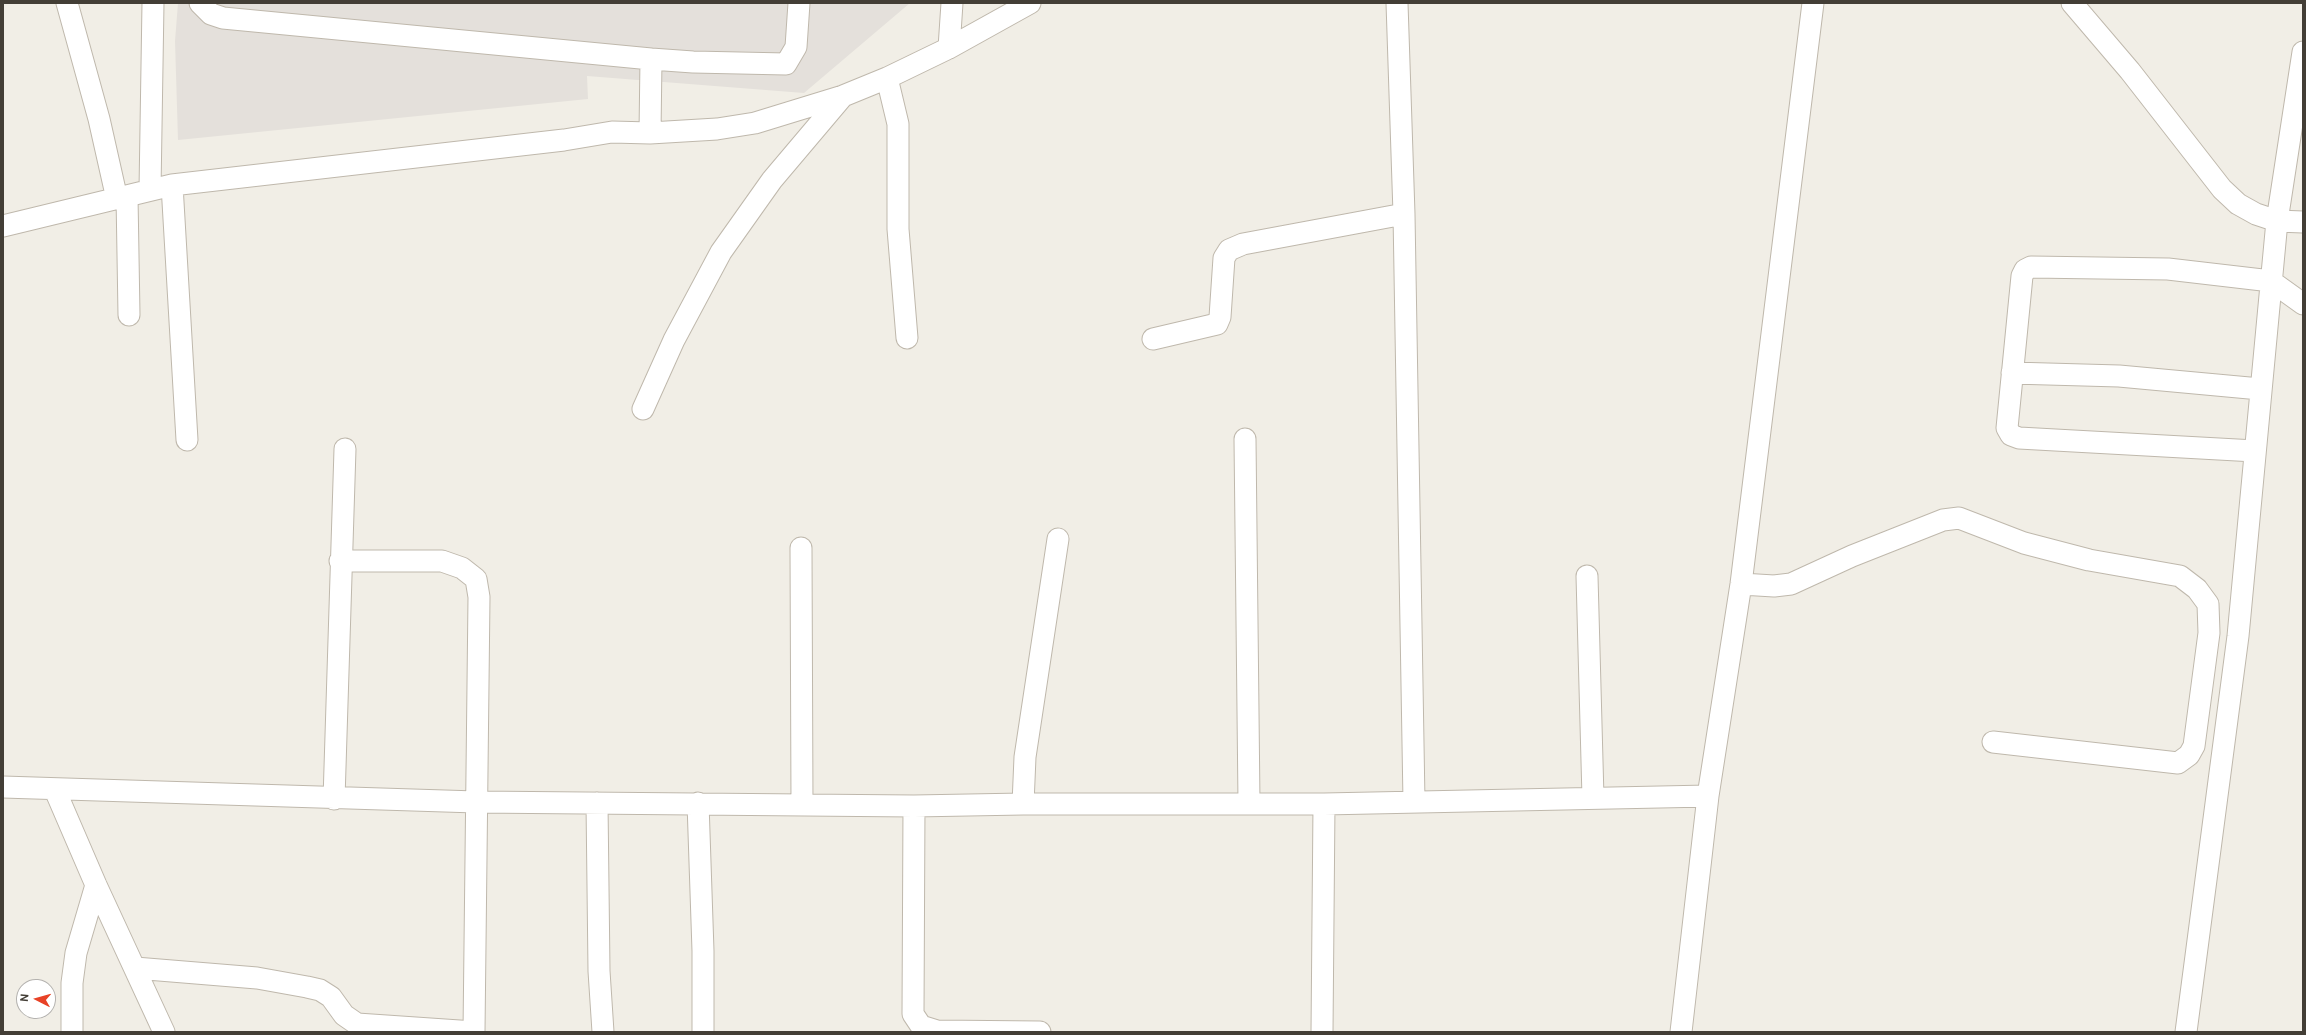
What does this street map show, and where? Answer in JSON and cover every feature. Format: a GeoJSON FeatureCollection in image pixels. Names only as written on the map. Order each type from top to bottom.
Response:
{"type":"FeatureCollection","features":[{"type":"Feature","properties":{"kind":"street"},"geometry":{"type":"LineString","coordinates":[[67,3],[122,198],[129,315]]}},
{"type":"Feature","properties":{"kind":"street"},"geometry":{"type":"LineString","coordinates":[[150,190],[154,3]]}},
{"type":"Feature","properties":{"kind":"street"},"geometry":{"type":"LineString","coordinates":[[200,3],[211,14],[223,18],[651,59],[693,62],[786,64],[796,47],[799,3]]}},
{"type":"Feature","properties":{"kind":"street"},"geometry":{"type":"LineString","coordinates":[[949,48],[952,3]]}},
{"type":"Feature","properties":{"kind":"street"},"geometry":{"type":"LineString","coordinates":[[3,226],[172,185],[564,140],[612,132],[650,133],[717,129],[755,123],[843,96],[887,78],[949,48],[1030,3]]}},
{"type":"Feature","properties":{"kind":"street"},"geometry":{"type":"LineString","coordinates":[[1397,3],[1404,214],[1414,801]]}},
{"type":"Feature","properties":{"kind":"street"},"geometry":{"type":"LineString","coordinates":[[1681,1032],[1708,796],[1741,584],[1813,3]]}},
{"type":"Feature","properties":{"kind":"street"},"geometry":{"type":"LineString","coordinates":[[2072,3],[2134,76],[2222,189],[2238,204],[2256,214],[2277,221],[2303,222]]}},
{"type":"Feature","properties":{"kind":"street"},"geometry":{"type":"LineString","coordinates":[[2186,1032],[2238,636],[2260,389],[2277,221],[2303,52]]}},
{"type":"Feature","properties":{"kind":"street"},"geometry":{"type":"LineString","coordinates":[[650,133],[651,59]]}},
{"type":"Feature","properties":{"kind":"street"},"geometry":{"type":"LineString","coordinates":[[887,78],[898,124],[898,229],[907,338]]}},
{"type":"Feature","properties":{"kind":"street"},"geometry":{"type":"LineString","coordinates":[[642,409],[674,340],[721,252],[772,180],[843,96]]}},
{"type":"Feature","properties":{"kind":"street"},"geometry":{"type":"LineString","coordinates":[[172,185],[187,440]]}},
{"type":"Feature","properties":{"kind":"street"},"geometry":{"type":"LineString","coordinates":[[1153,339],[1217,324],[1220,317],[1224,258],[1229,250],[1243,244],[1404,214]]}},
{"type":"Feature","properties":{"kind":"street"},"geometry":{"type":"LineString","coordinates":[[2255,451],[2019,438],[2011,435],[2008,428],[2022,276],[2025,270],[2031,267],[2168,268],[2271,282],[2303,304]]}},
{"type":"Feature","properties":{"kind":"street"},"geometry":{"type":"LineString","coordinates":[[2012,372],[2119,376],[2260,389]]}},
{"type":"Feature","properties":{"kind":"street"},"geometry":{"type":"LineString","coordinates":[[1245,439],[1249,803]]}},
{"type":"Feature","properties":{"kind":"street"},"geometry":{"type":"LineString","coordinates":[[334,799],[340,562],[345,449]]}},
{"type":"Feature","properties":{"kind":"street"},"geometry":{"type":"LineString","coordinates":[[1741,584],[1774,586],[1791,584],[1852,556],[1936,523],[1959,518],[2024,544],[2067,555],[2180,576],[2197,589],[2208,604],[2209,633],[2194,746],[2189,756],[2178,763],[1993,742]]}},
{"type":"Feature","properties":{"kind":"street"},"geometry":{"type":"LineString","coordinates":[[1023,804],[1025,757],[1058,539]]}},
{"type":"Feature","properties":{"kind":"street"},"geometry":{"type":"LineString","coordinates":[[801,548],[802,805]]}},
{"type":"Feature","properties":{"kind":"street"},"geometry":{"type":"LineString","coordinates":[[135,968],[257,978],[320,990],[331,997],[344,1015],[357,1024],[474,1032],[479,597],[476,579],[462,568],[442,561],[340,562]]}},
{"type":"Feature","properties":{"kind":"street"},"geometry":{"type":"LineString","coordinates":[[1587,576],[1593,798]]}},
{"type":"Feature","properties":{"kind":"street"},"geometry":{"type":"LineString","coordinates":[[2209,633],[2238,636]]}},
{"type":"Feature","properties":{"kind":"street"},"geometry":{"type":"LineString","coordinates":[[3,787],[334,799],[476,802],[914,806],[1023,804],[1324,804],[1708,796]]}},
{"type":"Feature","properties":{"kind":"street"},"geometry":{"type":"LineString","coordinates":[[56,790],[96,885],[164,1032]]}},
{"type":"Feature","properties":{"kind":"street"},"geometry":{"type":"LineString","coordinates":[[597,803],[599,971],[603,1032]]}},
{"type":"Feature","properties":{"kind":"street"},"geometry":{"type":"LineString","coordinates":[[698,803],[703,951],[703,1032]]}},
{"type":"Feature","properties":{"kind":"street"},"geometry":{"type":"LineString","coordinates":[[1322,1032],[1324,804]]}},
{"type":"Feature","properties":{"kind":"street"},"geometry":{"type":"LineString","coordinates":[[914,806],[913,1014],[921,1026],[937,1031],[1040,1032]]}},
{"type":"Feature","properties":{"kind":"street"},"geometry":{"type":"LineString","coordinates":[[72,1032],[72,983],[76,954],[96,885]]}},
{"type":"Feature","properties":{"kind":"shaded area"},"geometry":{"type":"Polygon","coordinates":[[[178,3],[910,3],[804,93],[587,76],[588,99],[178,140],[175,41],[178,3]]]}}]}
